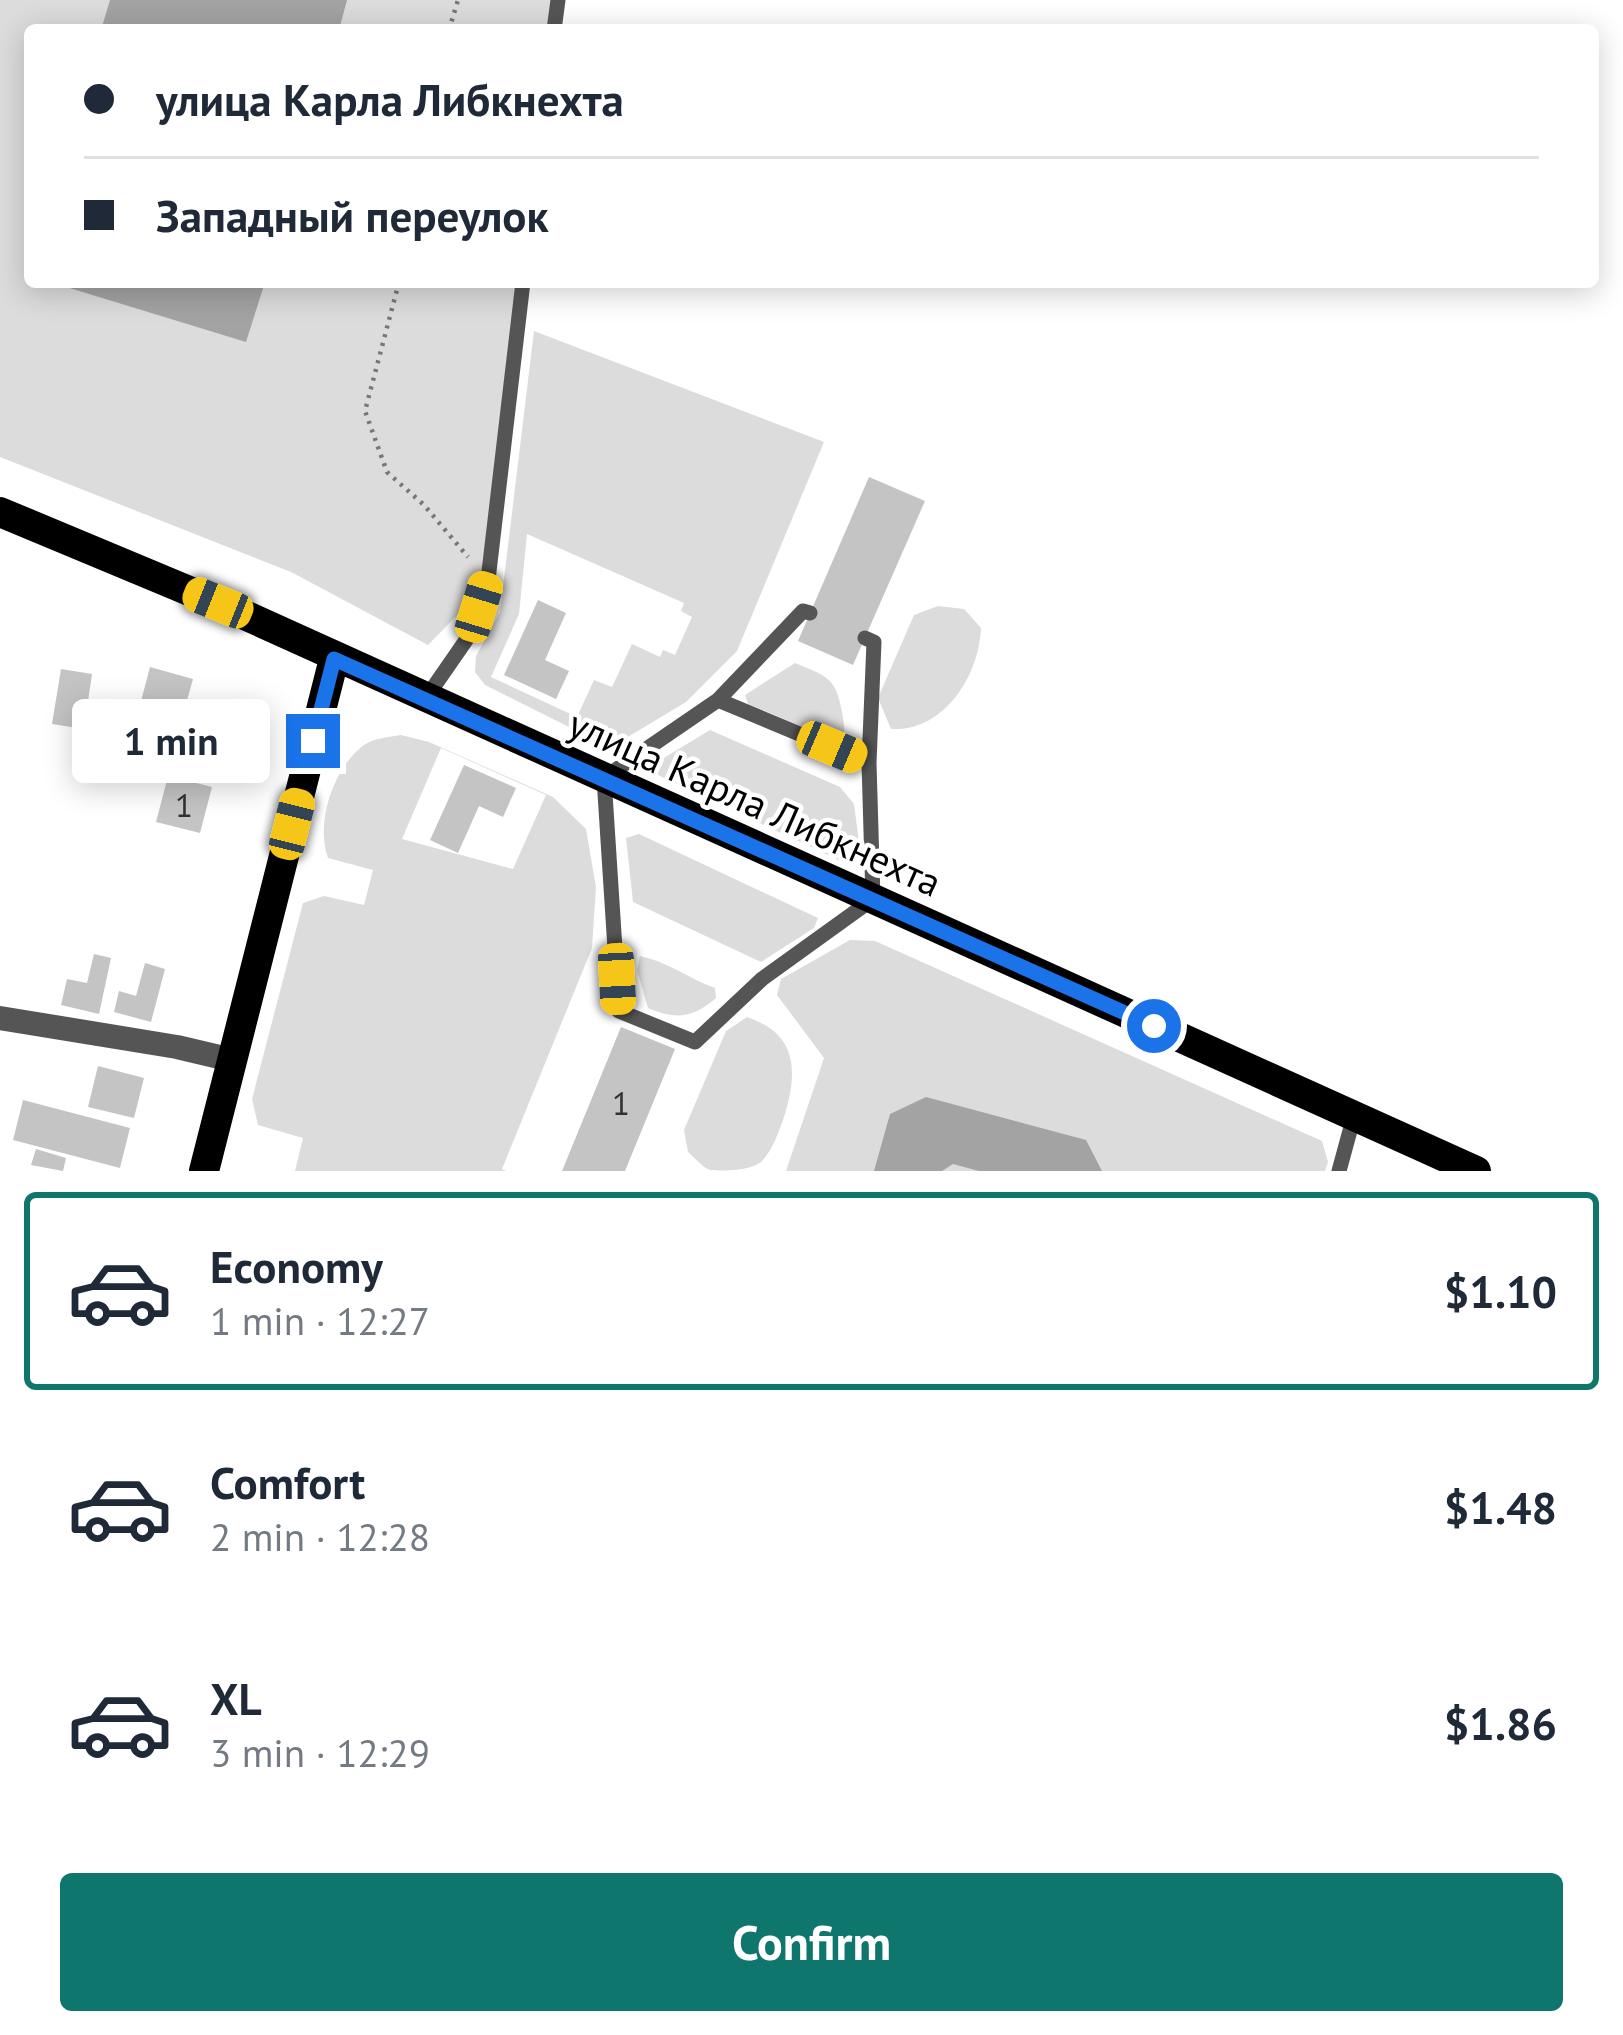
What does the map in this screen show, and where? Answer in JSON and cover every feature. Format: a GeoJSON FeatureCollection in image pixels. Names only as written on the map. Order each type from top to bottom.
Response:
{"type":"FeatureCollection","features":[{"type":"Feature","properties":{"kind":"main road","name":"улица Карла Либкнехта"},"geometry":{"type":"LineString","coordinates":[[0,512],[218,603],[1354,1116],[1423,1160],[1476,1171]]}},
{"type":"Feature","properties":{"kind":"main road"},"geometry":{"type":"LineString","coordinates":[[204,1171],[334,659]]}},
{"type":"Feature","properties":{"kind":"street"},"geometry":{"type":"LineString","coordinates":[[0,1018],[232,1060]]}},
{"type":"Feature","properties":{"kind":"lane"},"geometry":{"type":"LineString","coordinates":[[425,699],[471,634],[488,580],[522,288]]}},
{"type":"Feature","properties":{"kind":"lane"},"geometry":{"type":"LineString","coordinates":[[810,613],[803,610],[718,700],[604,778],[619,1011],[695,1042],[763,979],[873,898],[869,763],[874,642],[865,638]]}},
{"type":"Feature","properties":{"kind":"lane"},"geometry":{"type":"LineString","coordinates":[[718,700],[869,763]]}},
{"type":"Feature","properties":{"kind":"lane"},"geometry":{"type":"LineString","coordinates":[[1340,1171],[1354,1116]]}},
{"type":"Feature","properties":{"kind":"path"},"geometry":{"type":"LineString","coordinates":[[397,288],[365,411],[387,472],[424,505],[488,580]]}},
{"type":"Feature","properties":{"kind":"shaded area"},"geometry":{"type":"Polygon","coordinates":[[[0,0],[558,0],[555,24],[24,24],[24,288],[520,288],[480,592],[428,645],[291,572],[0,457],[0,0]]]}},
{"type":"Feature","properties":{"kind":"shaded area"},"geometry":{"type":"Polygon","coordinates":[[[110,0],[347,0],[341,24],[103,24],[110,0]]]}},
{"type":"Feature","properties":{"kind":"shaded area"},"geometry":{"type":"Polygon","coordinates":[[[70,288],[263,288],[246,342],[70,288]]]}},
{"type":"Feature","properties":{"kind":"shaded area"},"geometry":{"type":"Polygon","coordinates":[[[534,331],[824,442],[737,651],[686,702],[616,744],[599,742],[485,685],[475,672],[476,656],[500,612],[534,331]],[[527,534],[519,614],[491,677],[577,717],[594,680],[612,687],[632,644],[660,657],[663,650],[675,655],[692,617],[681,611],[684,603],[527,534]]]}},
{"type":"Feature","properties":{"kind":"shaded area"},"geometry":{"type":"Polygon","coordinates":[[[938,606],[964,609],[981,628],[974,664],[942,711],[910,727],[891,729],[878,698],[914,615],[938,606]]]}},
{"type":"Feature","properties":{"kind":"shaded area"},"geometry":{"type":"Polygon","coordinates":[[[795,663],[833,685],[843,720],[841,743],[748,704],[745,695],[795,663]]]}},
{"type":"Feature","properties":{"kind":"shaded area"},"geometry":{"type":"Polygon","coordinates":[[[710,730],[840,787],[854,804],[861,857],[847,864],[658,775],[657,762],[710,730]]]}},
{"type":"Feature","properties":{"kind":"shaded area"},"geometry":{"type":"Polygon","coordinates":[[[401,735],[429,742],[553,797],[586,829],[596,887],[592,948],[502,1169],[506,1171],[295,1171],[303,1138],[258,1125],[252,1099],[303,903],[324,896],[364,905],[373,870],[328,858],[324,829],[336,782],[343,767],[368,743],[401,735]],[[441,748],[402,839],[513,869],[546,795],[441,748]]]}},
{"type":"Feature","properties":{"kind":"shaded area"},"geometry":{"type":"Polygon","coordinates":[[[639,834],[818,918],[814,928],[761,962],[633,902],[626,838],[639,834]]]}},
{"type":"Feature","properties":{"kind":"shaded area"},"geometry":{"type":"Polygon","coordinates":[[[850,940],[875,941],[1322,1141],[1328,1162],[1325,1171],[786,1171],[824,1058],[777,995],[781,979],[850,940]]]}},
{"type":"Feature","properties":{"kind":"shaded area"},"geometry":{"type":"Polygon","coordinates":[[[640,956],[715,988],[716,998],[684,1015],[648,1008],[637,970],[640,956]]]}},
{"type":"Feature","properties":{"kind":"shaded area"},"geometry":{"type":"Polygon","coordinates":[[[747,1017],[764,1024],[785,1044],[792,1070],[789,1100],[763,1160],[746,1168],[710,1170],[688,1152],[684,1130],[726,1031],[747,1017]]]}},
{"type":"Feature","properties":{"kind":"shaded area"},"geometry":{"type":"Polygon","coordinates":[[[926,1097],[1086,1140],[1102,1171],[979,1171],[953,1164],[942,1171],[874,1171],[890,1114],[926,1097]]]}},
{"type":"Feature","properties":{"kind":"building"},"geometry":{"type":"Polygon","coordinates":[[[869,477],[925,501],[853,665],[798,641],[869,477]]]}},
{"type":"Feature","properties":{"kind":"building"},"geometry":{"type":"Polygon","coordinates":[[[538,600],[566,613],[545,660],[569,671],[556,699],[504,675],[538,600]]]}},
{"type":"Feature","properties":{"kind":"building"},"geometry":{"type":"Polygon","coordinates":[[[150,667],[193,679],[177,736],[135,724],[150,667]]]}},
{"type":"Feature","properties":{"kind":"building"},"geometry":{"type":"Polygon","coordinates":[[[61,669],[92,674],[84,729],[52,724],[61,669]]]}},
{"type":"Feature","properties":{"kind":"building"},"geometry":{"type":"Polygon","coordinates":[[[99,703],[131,712],[117,760],[86,751],[99,703]]]}},
{"type":"Feature","properties":{"kind":"building"},"geometry":{"type":"Polygon","coordinates":[[[152,737],[183,746],[175,771],[145,762],[152,737]]]}},
{"type":"Feature","properties":{"kind":"building"},"geometry":{"type":"Polygon","coordinates":[[[464,765],[516,788],[503,817],[479,806],[458,853],[430,840],[464,765]]]}},
{"type":"Feature","properties":{"kind":"building"},"geometry":{"type":"Polygon","coordinates":[[[168,776],[212,787],[200,833],[156,822],[168,776]]]}},
{"type":"Feature","properties":{"kind":"building"},"geometry":{"type":"Polygon","coordinates":[[[94,954],[111,958],[99,1014],[61,1005],[67,979],[87,983],[94,954]]]}},
{"type":"Feature","properties":{"kind":"building"},"geometry":{"type":"Polygon","coordinates":[[[145,963],[165,969],[151,1022],[114,1012],[119,991],[136,996],[145,963]]]}},
{"type":"Feature","properties":{"kind":"building"},"geometry":{"type":"Polygon","coordinates":[[[621,1027],[675,1049],[625,1171],[562,1171],[621,1027]]]}},
{"type":"Feature","properties":{"kind":"building"},"geometry":{"type":"Polygon","coordinates":[[[98,1066],[144,1078],[134,1118],[88,1107],[98,1066]]]}},
{"type":"Feature","properties":{"kind":"building"},"geometry":{"type":"Polygon","coordinates":[[[23,1100],[130,1128],[120,1168],[13,1140],[23,1100]]]}},
{"type":"Feature","properties":{"kind":"building"},"geometry":{"type":"Polygon","coordinates":[[[36,1149],[66,1158],[63,1171],[31,1165],[36,1149]]]}},
{"type":"Feature","properties":{"kind":"route"},"geometry":{"type":"LineString","coordinates":[[313,741],[334,659],[1154,1026]]}}]}
